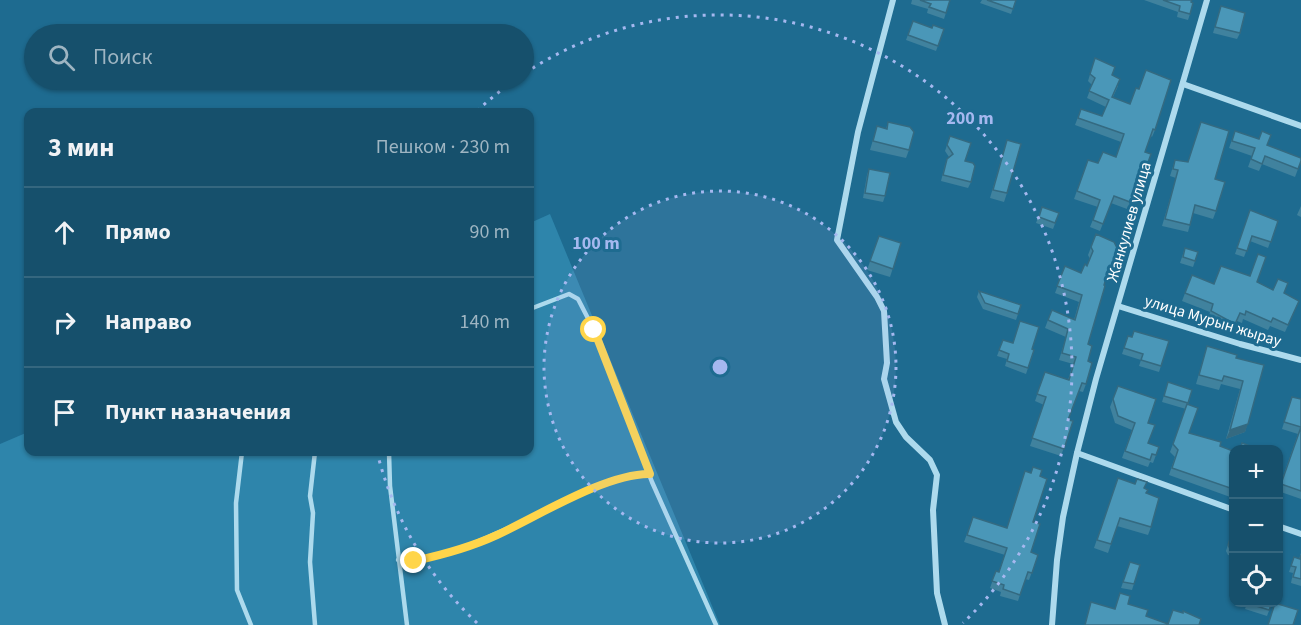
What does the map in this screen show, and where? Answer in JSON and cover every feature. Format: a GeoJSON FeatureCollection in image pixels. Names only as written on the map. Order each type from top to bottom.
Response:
{"type":"FeatureCollection","features":[{"type":"Feature","properties":{"kind":"street"},"geometry":{"type":"LineString","coordinates":[[893,0],[858,132],[837,240],[877,297],[884,311],[887,363],[884,379],[896,422],[906,437],[930,460],[937,475],[933,510],[937,593],[945,625]]}},
{"type":"Feature","properties":{"kind":"street","name":"Жанкулиев улица"},"geometry":{"type":"LineString","coordinates":[[1052,625],[1063,518],[1077,453],[1208,0]]}},
{"type":"Feature","properties":{"kind":"street"},"geometry":{"type":"LineString","coordinates":[[1183,84],[1301,126]]}},
{"type":"Feature","properties":{"kind":"street","name":"улица Мурын жырау"},"geometry":{"type":"LineString","coordinates":[[1118,306],[1240,344],[1301,360]]}},
{"type":"Feature","properties":{"kind":"street"},"geometry":{"type":"LineString","coordinates":[[1077,453],[1229,509]]}},
{"type":"Feature","properties":{"kind":"street"},"geometry":{"type":"LineString","coordinates":[[1283,528],[1301,534]]}},
{"type":"Feature","properties":{"kind":"lane"},"geometry":{"type":"LineString","coordinates":[[534,307],[569,294],[578,299],[597,340],[650,474],[716,625]]}},
{"type":"Feature","properties":{"kind":"lane"},"geometry":{"type":"LineString","coordinates":[[242,456],[236,503],[237,590],[251,625]]}},
{"type":"Feature","properties":{"kind":"lane"},"geometry":{"type":"LineString","coordinates":[[315,456],[310,496],[313,513],[310,562],[315,625]]}},
{"type":"Feature","properties":{"kind":"lane"},"geometry":{"type":"LineString","coordinates":[[389,456],[390,486],[407,625]]}},
{"type":"Feature","properties":{"kind":"lane"},"geometry":{"type":"LineString","coordinates":[[398,560],[414,561],[464,547],[495,536],[587,491],[635,473],[650,474]]}},
{"type":"Feature","properties":{"kind":"shaded area"},"geometry":{"type":"Polygon","coordinates":[[[550,214],[720,625],[0,625],[0,444],[24,434],[24,456],[534,456],[534,221],[550,214]]]}},
{"type":"Feature","properties":{"kind":"building"},"geometry":{"type":"Polygon","coordinates":[[[920,0],[950,0],[946,13],[929,7],[931,4],[920,0]]]}},
{"type":"Feature","properties":{"kind":"building"},"geometry":{"type":"Polygon","coordinates":[[[987,0],[1016,0],[1013,9],[987,0]]]}},
{"type":"Feature","properties":{"kind":"building"},"geometry":{"type":"Polygon","coordinates":[[[1163,0],[1192,0],[1190,14],[1179,11],[1180,6],[1163,0]]]}},
{"type":"Feature","properties":{"kind":"building"},"geometry":{"type":"Polygon","coordinates":[[[1221,6],[1245,13],[1240,33],[1215,27],[1221,6]]]}},
{"type":"Feature","properties":{"kind":"building"},"geometry":{"type":"Polygon","coordinates":[[[913,21],[932,28],[933,25],[944,29],[938,46],[908,35],[913,21]]]}},
{"type":"Feature","properties":{"kind":"building"},"geometry":{"type":"Polygon","coordinates":[[[1095,58],[1115,67],[1112,75],[1120,79],[1112,97],[1130,104],[1146,70],[1171,80],[1155,130],[1153,129],[1145,152],[1151,154],[1140,185],[1145,186],[1138,205],[1114,196],[1103,224],[1093,220],[1100,200],[1077,191],[1088,160],[1098,163],[1103,152],[1116,157],[1124,134],[1078,118],[1081,109],[1102,116],[1109,100],[1089,91],[1095,78],[1090,74],[1095,58]]]}},
{"type":"Feature","properties":{"kind":"building"},"geometry":{"type":"Polygon","coordinates":[[[888,122],[910,127],[914,132],[909,150],[873,141],[877,126],[887,129],[888,122]]]}},
{"type":"Feature","properties":{"kind":"building"},"geometry":{"type":"Polygon","coordinates":[[[1201,122],[1229,131],[1215,179],[1225,182],[1216,211],[1195,205],[1190,225],[1165,219],[1178,170],[1173,169],[1175,160],[1188,162],[1201,122]]]}},
{"type":"Feature","properties":{"kind":"building"},"geometry":{"type":"Polygon","coordinates":[[[1235,131],[1259,139],[1262,131],[1271,135],[1267,145],[1301,158],[1298,169],[1265,156],[1262,164],[1251,159],[1255,148],[1232,141],[1235,131]]]}},
{"type":"Feature","properties":{"kind":"building"},"geometry":{"type":"Polygon","coordinates":[[[950,136],[971,143],[965,161],[975,166],[971,182],[943,175],[947,159],[953,154],[947,145],[950,136]]]}},
{"type":"Feature","properties":{"kind":"building"},"geometry":{"type":"Polygon","coordinates":[[[1007,140],[1021,144],[1007,193],[993,190],[1007,140]]]}},
{"type":"Feature","properties":{"kind":"building"},"geometry":{"type":"Polygon","coordinates":[[[869,169],[890,173],[885,196],[865,193],[869,169]]]}},
{"type":"Feature","properties":{"kind":"building"},"geometry":{"type":"Polygon","coordinates":[[[1042,207],[1059,213],[1055,223],[1039,217],[1042,207]]]}},
{"type":"Feature","properties":{"kind":"building"},"geometry":{"type":"Polygon","coordinates":[[[1250,210],[1278,221],[1271,242],[1252,236],[1247,251],[1237,248],[1250,210]]]}},
{"type":"Feature","properties":{"kind":"building"},"geometry":{"type":"Polygon","coordinates":[[[1096,234],[1114,242],[1119,252],[1104,285],[1088,344],[1092,346],[1088,361],[1092,363],[1086,384],[1082,383],[1068,420],[1073,421],[1064,449],[1032,438],[1046,397],[1037,394],[1045,372],[1069,380],[1076,357],[1062,353],[1068,329],[1048,320],[1052,310],[1075,320],[1082,295],[1057,286],[1065,266],[1081,273],[1085,264],[1087,266],[1096,234]]]}},
{"type":"Feature","properties":{"kind":"building"},"geometry":{"type":"Polygon","coordinates":[[[879,236],[901,243],[893,269],[870,261],[879,236]]]}},
{"type":"Feature","properties":{"kind":"building"},"geometry":{"type":"Polygon","coordinates":[[[1185,248],[1198,252],[1195,261],[1183,257],[1185,248]]]}},
{"type":"Feature","properties":{"kind":"building"},"geometry":{"type":"Polygon","coordinates":[[[1258,254],[1266,257],[1257,282],[1273,290],[1278,279],[1288,283],[1284,293],[1299,301],[1288,325],[1273,318],[1271,322],[1246,311],[1245,315],[1240,313],[1235,324],[1211,311],[1213,304],[1185,293],[1192,275],[1214,284],[1221,266],[1250,276],[1258,254]]]}},
{"type":"Feature","properties":{"kind":"building"},"geometry":{"type":"Polygon","coordinates":[[[979,291],[1021,305],[1018,314],[985,303],[979,291]]]}},
{"type":"Feature","properties":{"kind":"building"},"geometry":{"type":"Polygon","coordinates":[[[1020,321],[1039,327],[1028,368],[1007,361],[1009,354],[999,350],[1003,340],[1013,343],[1020,321]]]}},
{"type":"Feature","properties":{"kind":"building"},"geometry":{"type":"Polygon","coordinates":[[[1134,331],[1169,341],[1161,366],[1141,360],[1143,354],[1124,348],[1128,336],[1132,337],[1134,331]]]}},
{"type":"Feature","properties":{"kind":"building"},"geometry":{"type":"Polygon","coordinates":[[[1207,346],[1237,355],[1236,358],[1264,365],[1248,424],[1230,430],[1243,381],[1224,376],[1222,381],[1199,375],[1207,346]]]}},
{"type":"Feature","properties":{"kind":"building"},"geometry":{"type":"Polygon","coordinates":[[[1168,382],[1192,390],[1188,403],[1164,396],[1168,382]]]}},
{"type":"Feature","properties":{"kind":"building"},"geometry":{"type":"Polygon","coordinates":[[[1118,386],[1156,399],[1148,423],[1155,425],[1148,443],[1159,447],[1156,455],[1152,454],[1150,460],[1125,451],[1135,423],[1118,416],[1113,399],[1118,386]]]}},
{"type":"Feature","properties":{"kind":"building"},"geometry":{"type":"Polygon","coordinates":[[[1292,397],[1301,399],[1301,427],[1284,422],[1292,397]]]}},
{"type":"Feature","properties":{"kind":"building"},"geometry":{"type":"Polygon","coordinates":[[[1187,404],[1198,408],[1189,433],[1221,442],[1220,446],[1229,449],[1229,488],[1172,468],[1178,450],[1173,444],[1187,404]]]}},
{"type":"Feature","properties":{"kind":"building"},"geometry":{"type":"Polygon","coordinates":[[[1301,427],[1301,491],[1283,485],[1283,478],[1301,427]]]}},
{"type":"Feature","properties":{"kind":"building"},"geometry":{"type":"Polygon","coordinates":[[[1033,467],[1042,470],[1040,476],[1047,479],[1033,522],[1040,524],[1031,552],[1038,555],[1032,573],[1028,572],[1020,595],[1003,589],[1004,585],[992,581],[996,571],[999,572],[1007,548],[967,535],[973,517],[1007,528],[1025,471],[1031,473],[1033,467]]]}},
{"type":"Feature","properties":{"kind":"building"},"geometry":{"type":"Polygon","coordinates":[[[1118,478],[1135,484],[1137,479],[1147,482],[1144,488],[1148,490],[1146,493],[1159,498],[1151,527],[1120,518],[1111,544],[1097,540],[1118,478]]]}},
{"type":"Feature","properties":{"kind":"building"},"geometry":{"type":"Polygon","coordinates":[[[1301,555],[1301,579],[1293,577],[1296,567],[1291,566],[1294,557],[1300,559],[1301,555]]]}},
{"type":"Feature","properties":{"kind":"building"},"geometry":{"type":"Polygon","coordinates":[[[1130,562],[1140,565],[1134,584],[1123,582],[1130,562]]]}},
{"type":"Feature","properties":{"kind":"building"},"geometry":{"type":"Polygon","coordinates":[[[1120,593],[1130,596],[1128,604],[1148,610],[1146,616],[1168,624],[1173,610],[1183,613],[1183,611],[1201,619],[1199,625],[1085,625],[1091,602],[1115,609],[1120,593]]]}},
{"type":"Feature","properties":{"kind":"building"},"geometry":{"type":"Polygon","coordinates":[[[1283,605],[1298,610],[1293,625],[1268,625],[1274,607],[1283,605]]]}},
{"type":"Feature","properties":{"kind":"route"},"geometry":{"type":"LineString","coordinates":[[414,561],[430,558],[495,536],[587,491],[635,473],[650,474],[594,330]]}}]}
